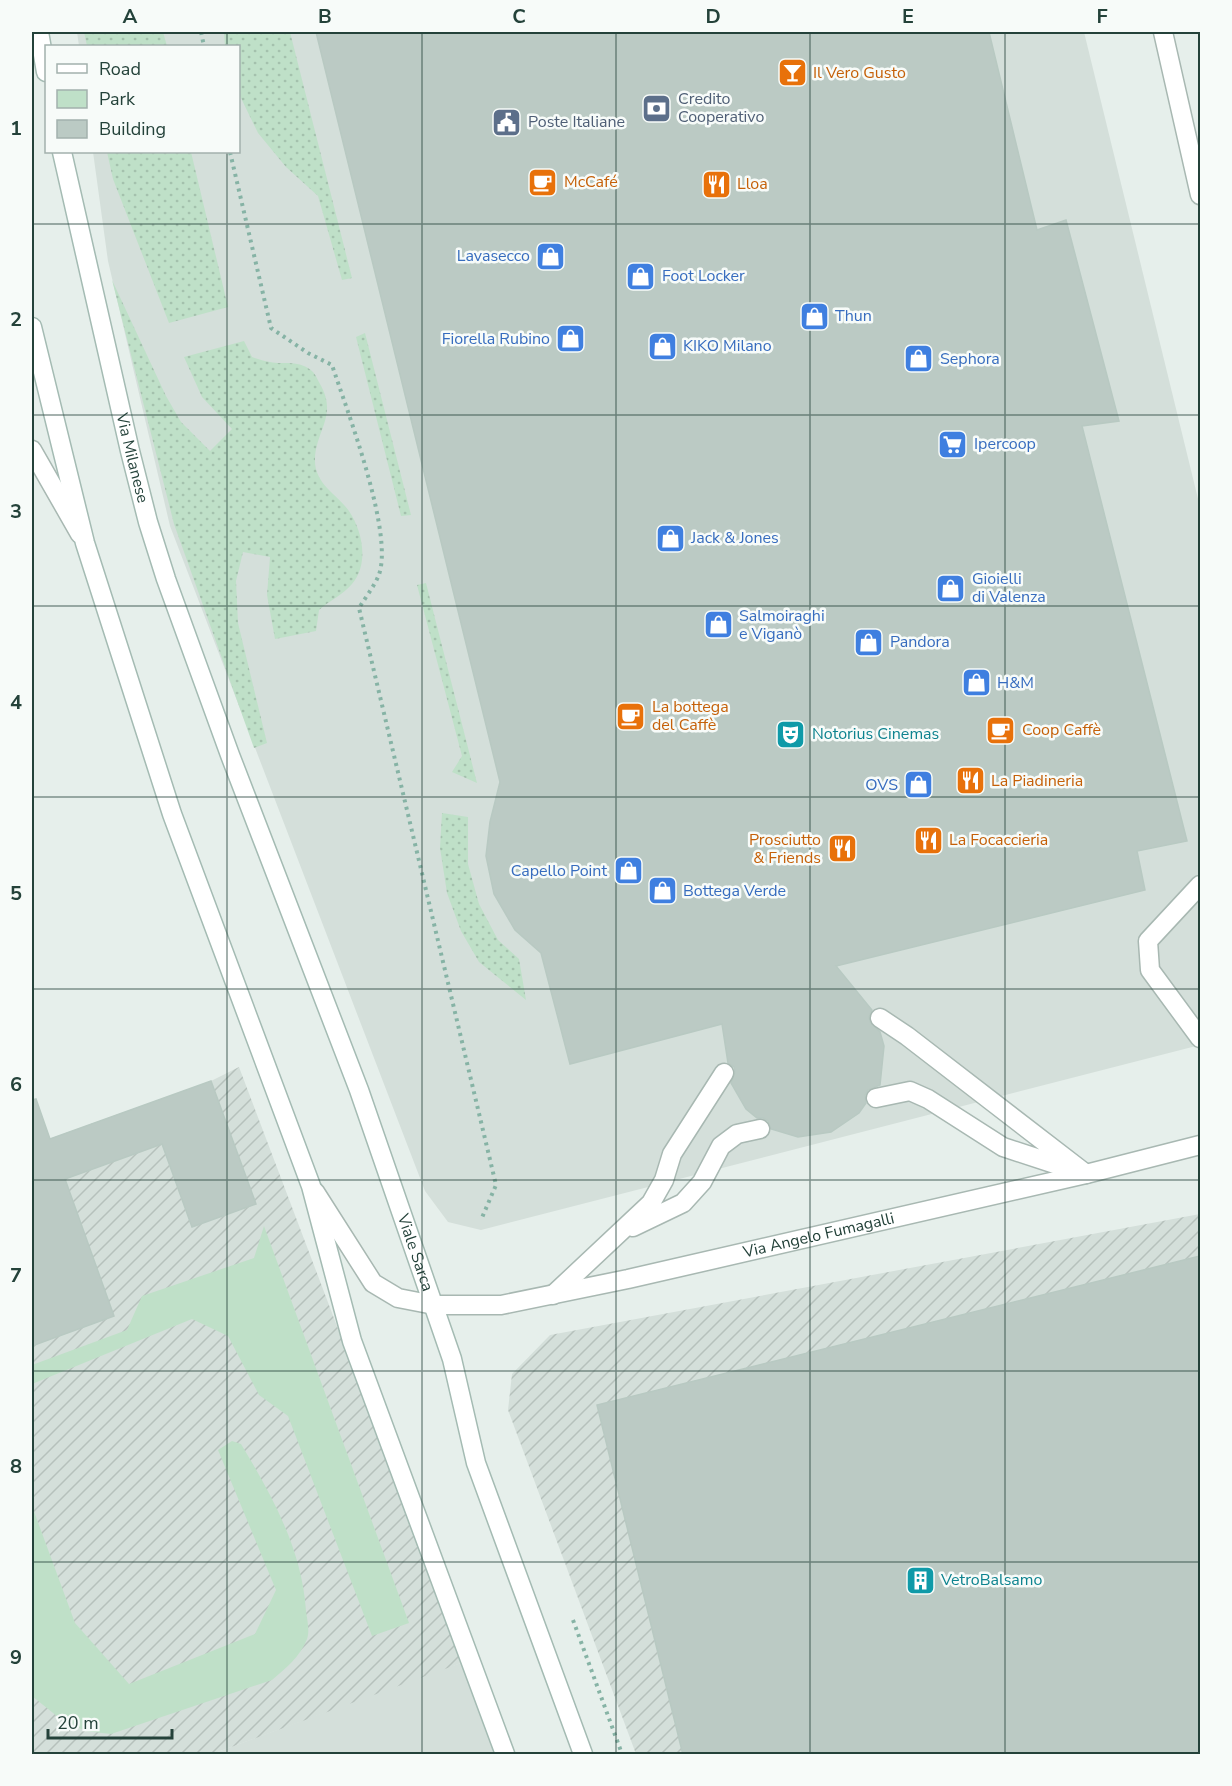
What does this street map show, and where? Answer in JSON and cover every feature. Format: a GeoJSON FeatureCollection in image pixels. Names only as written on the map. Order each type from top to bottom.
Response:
{"type":"FeatureCollection","features":[{"type":"Feature","properties":{"kind":"street"},"geometry":{"type":"LineString","coordinates":[[39,32],[45,66]]}},
{"type":"Feature","properties":{"kind":"street"},"geometry":{"type":"LineString","coordinates":[[1163,32],[1200,195]]}},
{"type":"Feature","properties":{"kind":"street","name":"Via Milanese"},"geometry":{"type":"LineString","coordinates":[[62,153],[148,522],[166,579],[230,755]]}},
{"type":"Feature","properties":{"kind":"street"},"geometry":{"type":"LineString","coordinates":[[32,327],[85,543],[172,814],[311,1185],[352,1341],[505,1755]]}},
{"type":"Feature","properties":{"kind":"street"},"geometry":{"type":"LineString","coordinates":[[32,450],[85,543]]}},
{"type":"Feature","properties":{"kind":"street","name":"Viale Sarca"},"geometry":{"type":"LineString","coordinates":[[230,755],[359,1090],[452,1359],[476,1463],[583,1755]]}},
{"type":"Feature","properties":{"kind":"street"},"geometry":{"type":"LineString","coordinates":[[1200,885],[1148,941],[1150,970],[1200,1038]]}},
{"type":"Feature","properties":{"kind":"street"},"geometry":{"type":"LineString","coordinates":[[879,1018],[907,1036],[1086,1174]]}},
{"type":"Feature","properties":{"kind":"street"},"geometry":{"type":"LineString","coordinates":[[553,1295],[651,1203],[664,1180],[672,1154],[724,1073]]}},
{"type":"Feature","properties":{"kind":"street"},"geometry":{"type":"LineString","coordinates":[[876,1098],[910,1091],[928,1099],[1003,1147],[1086,1174]]}},
{"type":"Feature","properties":{"kind":"street"},"geometry":{"type":"LineString","coordinates":[[620,1233],[683,1203],[702,1182],[721,1146],[737,1134],[760,1129]]}},
{"type":"Feature","properties":{"kind":"street","name":"Via Angelo Fumagalli"},"geometry":{"type":"LineString","coordinates":[[311,1185],[373,1283],[398,1298],[434,1305],[501,1305],[1086,1174],[1200,1145]]}},
{"type":"Feature","properties":{"kind":"path"},"geometry":{"type":"LineString","coordinates":[[230,153],[271,328],[308,353],[332,365],[368,471],[382,543],[379,576],[358,608],[496,1185],[481,1220]]}},
{"type":"Feature","properties":{"kind":"path"},"geometry":{"type":"LineString","coordinates":[[573,1620],[622,1755]]}},
{"type":"Feature","properties":{"kind":"shaded area"},"geometry":{"type":"Polygon","coordinates":[[[77,32],[1084,32],[1200,507],[1200,1045],[481,1230],[448,1222],[425,1191],[170,526],[108,261],[93,153],[240,153],[240,45],[79,45],[77,32]]]}},
{"type":"Feature","properties":{"kind":"shaded area"},"geometry":{"type":"Polygon","coordinates":[[[239,1067],[464,1662],[212,1754],[32,1754],[32,1145],[211,1081],[239,1067]]]}},
{"type":"Feature","properties":{"kind":"shaded area","name":"VetroBalsamo"},"geometry":{"type":"Polygon","coordinates":[[[1200,1214],[1200,1754],[636,1754],[508,1410],[512,1374],[550,1335],[1200,1214]]]}},
{"type":"Feature","properties":{"kind":"shaded area"},"geometry":{"type":"Polygon","coordinates":[[[464,1662],[499,1754],[212,1754],[428,1674],[464,1662]]]}},
{"type":"Feature","properties":{"kind":"green space"},"geometry":{"type":"Polygon","coordinates":[[[84,32],[163,32],[167,45],[87,45],[84,32]]]}},
{"type":"Feature","properties":{"kind":"green space"},"geometry":{"type":"Polygon","coordinates":[[[224,32],[290,32],[352,278],[342,280],[318,196],[286,167],[258,133],[240,96],[240,45],[225,45],[224,32]]]}},
{"type":"Feature","properties":{"kind":"green space"},"geometry":{"type":"Polygon","coordinates":[[[107,153],[191,153],[228,307],[169,323],[113,179],[107,153]]]}},
{"type":"Feature","properties":{"kind":"green space"},"geometry":{"type":"Polygon","coordinates":[[[112,280],[166,396],[181,422],[210,451],[232,429],[202,397],[184,357],[244,341],[252,357],[270,362],[303,365],[308,368],[315,375],[325,395],[327,414],[316,449],[316,468],[322,482],[354,519],[361,538],[361,567],[349,588],[319,610],[316,631],[275,639],[267,595],[270,557],[243,552],[236,581],[238,623],[267,743],[254,748],[174,524],[112,280]]]}},
{"type":"Feature","properties":{"kind":"green space"},"geometry":{"type":"Polygon","coordinates":[[[365,333],[411,515],[401,516],[356,337],[365,333]]]}},
{"type":"Feature","properties":{"kind":"green space"},"geometry":{"type":"Polygon","coordinates":[[[426,583],[477,783],[452,772],[462,756],[417,585],[426,583]]]}},
{"type":"Feature","properties":{"kind":"green space"},"geometry":{"type":"Polygon","coordinates":[[[442,813],[468,817],[468,864],[479,904],[498,940],[519,959],[526,1000],[479,962],[461,931],[447,893],[440,848],[442,813]]]}},
{"type":"Feature","properties":{"kind":"green space"},"geometry":{"type":"Polygon","coordinates":[[[264,1226],[409,1623],[372,1636],[288,1416],[259,1395],[228,1336],[192,1319],[32,1384],[32,1365],[127,1330],[142,1296],[254,1258],[264,1226]]]}},
{"type":"Feature","properties":{"kind":"green space"},"geometry":{"type":"Polygon","coordinates":[[[232,1441],[241,1444],[274,1503],[299,1566],[308,1625],[307,1639],[301,1651],[272,1680],[111,1734],[85,1731],[58,1717],[32,1696],[32,1506],[75,1623],[129,1684],[255,1634],[276,1590],[218,1450],[232,1441]]]}},
{"type":"Feature","properties":{"kind":"building"},"geometry":{"type":"Polygon","coordinates":[[[316,32],[989,32],[1037,230],[1066,220],[1119,421],[1082,426],[1187,841],[1137,851],[1145,890],[836,966],[872,1010],[869,1017],[870,1022],[880,1032],[884,1046],[880,1085],[868,1090],[865,1095],[866,1103],[859,1113],[831,1132],[798,1137],[771,1129],[768,1121],[757,1118],[746,1109],[731,1083],[735,1073],[734,1067],[728,1063],[722,1024],[570,1064],[541,953],[515,930],[494,894],[486,856],[490,822],[500,782],[316,32]]]}},
{"type":"Feature","properties":{"kind":"building"},"geometry":{"type":"Polygon","coordinates":[[[211,1081],[256,1204],[192,1227],[162,1144],[65,1179],[114,1316],[32,1346],[32,1100],[36,1099],[50,1139],[211,1081]]]}},
{"type":"Feature","properties":{"kind":"building","name":"VetroBalsamo"},"geometry":{"type":"Polygon","coordinates":[[[1200,1256],[1200,1755],[683,1755],[597,1405],[1200,1256]]]}},
{"type":"Feature","properties":{"kind":"place","name":"Il Vero Gusto"},"geometry":{"type":"Point","coordinates":[792,73]}},
{"type":"Feature","properties":{"kind":"place","name":"Credito Cooperativo"},"geometry":{"type":"Point","coordinates":[657,108]}},
{"type":"Feature","properties":{"kind":"place","name":"Poste Italiane"},"geometry":{"type":"Point","coordinates":[507,122]}},
{"type":"Feature","properties":{"kind":"place","name":"McCafé"},"geometry":{"type":"Point","coordinates":[543,182]}},
{"type":"Feature","properties":{"kind":"place","name":"Lloa"},"geometry":{"type":"Point","coordinates":[716,184]}},
{"type":"Feature","properties":{"kind":"place","name":"Lavasecco"},"geometry":{"type":"Point","coordinates":[551,256]}},
{"type":"Feature","properties":{"kind":"place","name":"Foot Locker"},"geometry":{"type":"Point","coordinates":[641,276]}},
{"type":"Feature","properties":{"kind":"place","name":"Thun"},"geometry":{"type":"Point","coordinates":[814,316]}},
{"type":"Feature","properties":{"kind":"place","name":"Fiorella Rubino"},"geometry":{"type":"Point","coordinates":[571,339]}},
{"type":"Feature","properties":{"kind":"place","name":"KIKO Milano"},"geometry":{"type":"Point","coordinates":[662,346]}},
{"type":"Feature","properties":{"kind":"place","name":"Sephora"},"geometry":{"type":"Point","coordinates":[919,359]}},
{"type":"Feature","properties":{"kind":"place","name":"Ipercoop"},"geometry":{"type":"Point","coordinates":[953,444]}},
{"type":"Feature","properties":{"kind":"place","name":"Jack & Jones"},"geometry":{"type":"Point","coordinates":[670,538]}},
{"type":"Feature","properties":{"kind":"place","name":"Gioielli di Valenza"},"geometry":{"type":"Point","coordinates":[951,588]}},
{"type":"Feature","properties":{"kind":"place","name":"Salmoiraghi e Viganò"},"geometry":{"type":"Point","coordinates":[718,625]}},
{"type":"Feature","properties":{"kind":"place","name":"Pandora"},"geometry":{"type":"Point","coordinates":[869,642]}},
{"type":"Feature","properties":{"kind":"place","name":"H&M"},"geometry":{"type":"Point","coordinates":[976,683]}},
{"type":"Feature","properties":{"kind":"place","name":"La bottega del Caffè"},"geometry":{"type":"Point","coordinates":[631,716]}},
{"type":"Feature","properties":{"kind":"place","name":"Coop Caffè"},"geometry":{"type":"Point","coordinates":[1001,730]}},
{"type":"Feature","properties":{"kind":"place","name":"Notorius Cinemas"},"geometry":{"type":"Point","coordinates":[791,734]}},
{"type":"Feature","properties":{"kind":"place","name":"La Piadineria"},"geometry":{"type":"Point","coordinates":[970,781]}},
{"type":"Feature","properties":{"kind":"place","name":"OVS"},"geometry":{"type":"Point","coordinates":[919,785]}},
{"type":"Feature","properties":{"kind":"place","name":"La Focaccieria"},"geometry":{"type":"Point","coordinates":[928,840]}},
{"type":"Feature","properties":{"kind":"place","name":"Prosciutto & Friends"},"geometry":{"type":"Point","coordinates":[842,849]}},
{"type":"Feature","properties":{"kind":"place","name":"Capello Point"},"geometry":{"type":"Point","coordinates":[628,871]}},
{"type":"Feature","properties":{"kind":"place","name":"Bottega Verde"},"geometry":{"type":"Point","coordinates":[662,891]}},
{"type":"Feature","properties":{"kind":"place","name":"VetroBalsamo"},"geometry":{"type":"Point","coordinates":[920,1580]}}]}
